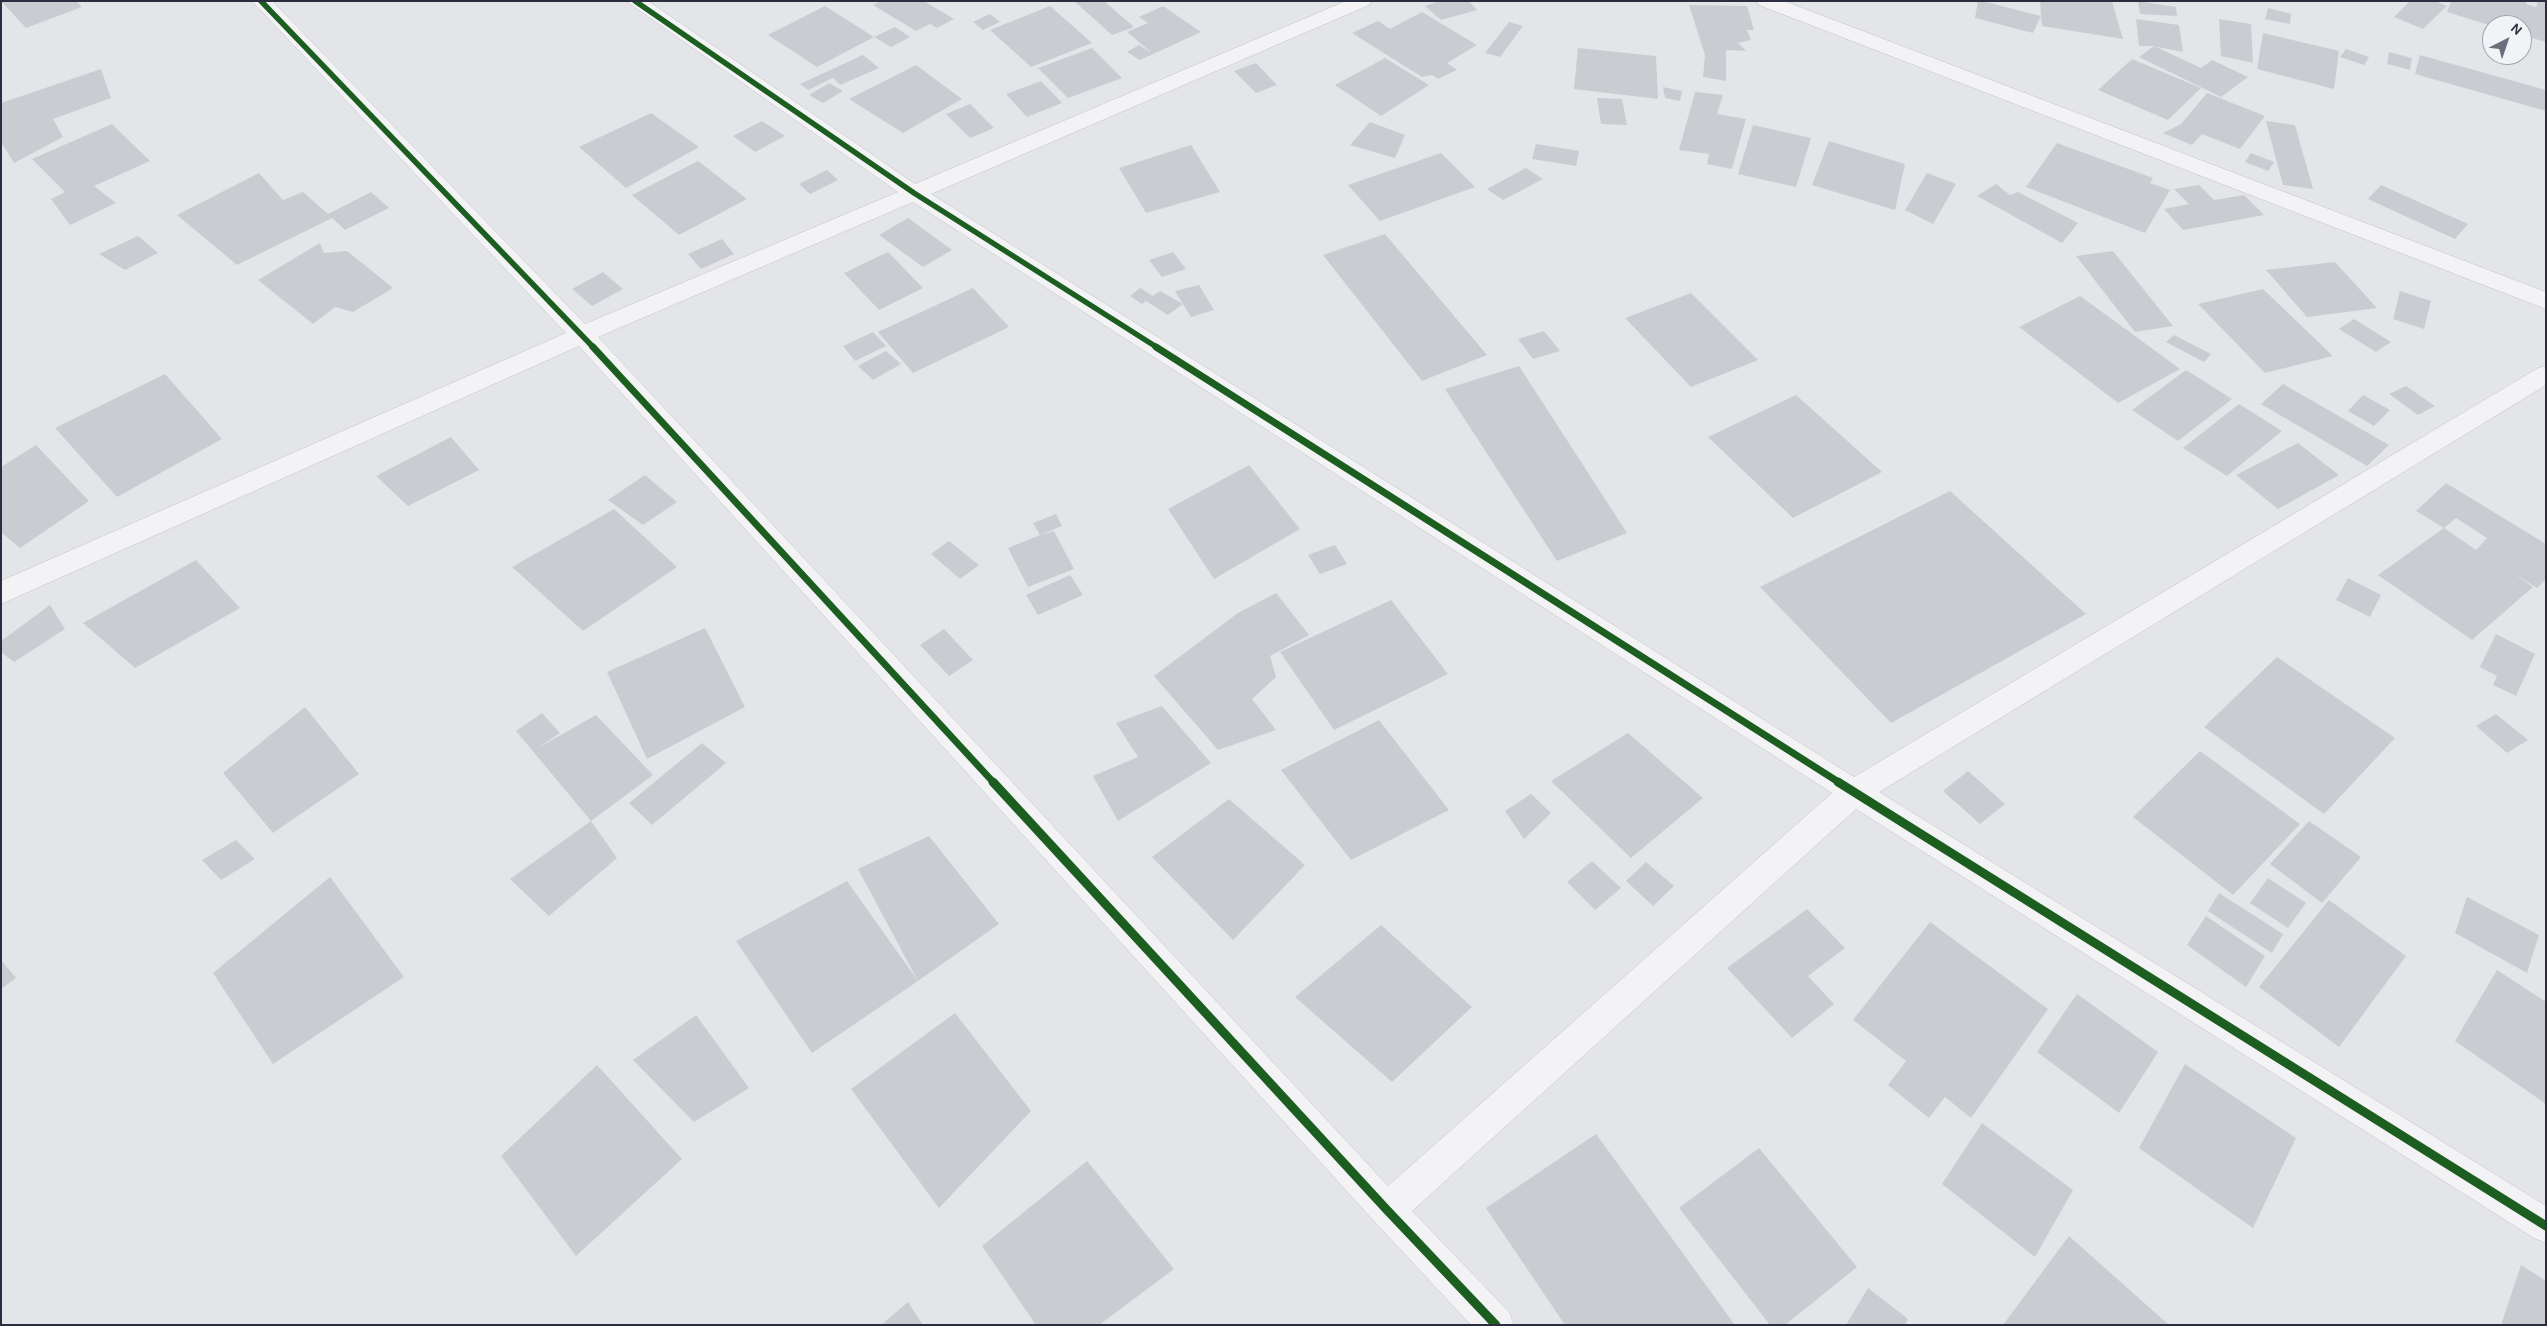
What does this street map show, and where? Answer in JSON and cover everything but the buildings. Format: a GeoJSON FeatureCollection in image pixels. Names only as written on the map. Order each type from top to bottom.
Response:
{"type":"FeatureCollection","features":[{"type":"Feature","properties":{"kind":"street"},"geometry":{"type":"LineString","coordinates":[[260,1],[582,334],[1387,1210],[1496,1325]]}},
{"type":"Feature","properties":{"kind":"street"},"geometry":{"type":"LineString","coordinates":[[635,1],[914,192],[1854,792],[2546,1226]]}},
{"type":"Feature","properties":{"kind":"street"},"geometry":{"type":"LineString","coordinates":[[1,593],[582,334],[1362,1]]}},
{"type":"Feature","properties":{"kind":"street"},"geometry":{"type":"LineString","coordinates":[[1766,1],[2546,300]]}},
{"type":"Feature","properties":{"kind":"street"},"geometry":{"type":"LineString","coordinates":[[1387,1210],[1854,792],[2546,374]]}},
{"type":"Feature","properties":{"kind":"cycle path"},"geometry":{"type":"LineString","coordinates":[[261,1],[582,335],[1387,1210],[1496,1325]]}},
{"type":"Feature","properties":{"kind":"cycle path"},"geometry":{"type":"LineString","coordinates":[[635,1],[914,193],[1854,792],[2546,1226]]}}]}
